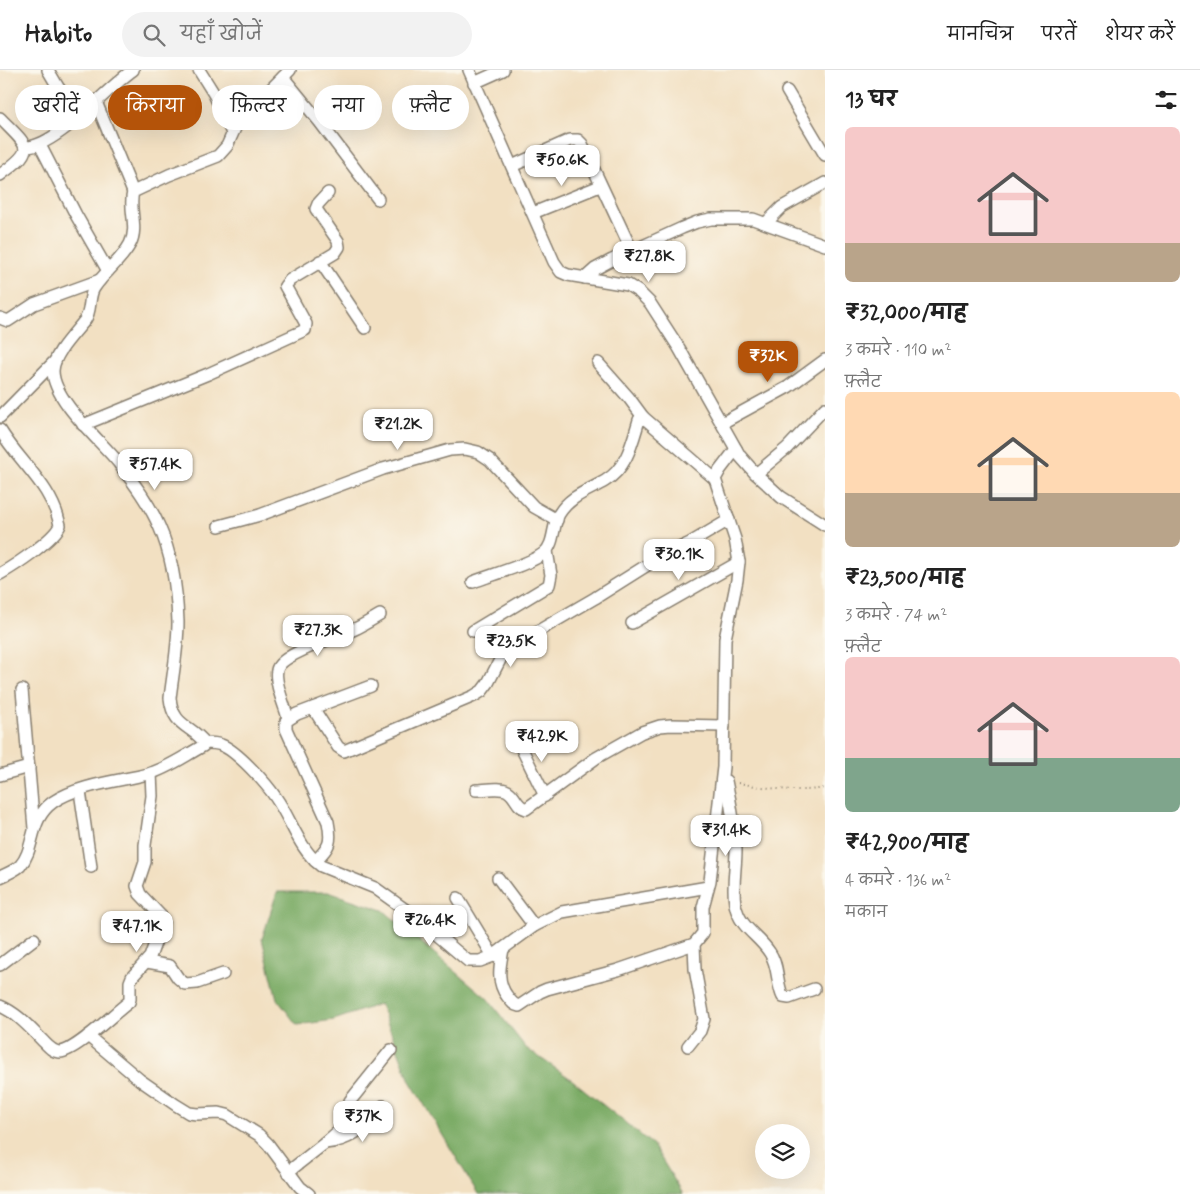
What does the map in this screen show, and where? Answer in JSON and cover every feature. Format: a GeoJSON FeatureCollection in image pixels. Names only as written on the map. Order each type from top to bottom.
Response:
{"type":"FeatureCollection","features":[{"type":"Feature","properties":{"kind":"street"},"geometry":{"type":"LineString","coordinates":[[48,70],[57,85]]}},
{"type":"Feature","properties":{"kind":"street"},"geometry":{"type":"LineString","coordinates":[[98,100],[113,85],[133,70]]}},
{"type":"Feature","properties":{"kind":"street"},"geometry":{"type":"LineString","coordinates":[[199,70],[214,94],[232,133]]}},
{"type":"Feature","properties":{"kind":"street"},"geometry":{"type":"LineString","coordinates":[[469,70],[554,262],[561,272],[628,285],[639,292],[650,303],[679,348],[736,449],[756,474],[781,497],[825,525]]}},
{"type":"Feature","properties":{"kind":"street"},"geometry":{"type":"LineString","coordinates":[[474,82],[503,70]]}},
{"type":"Feature","properties":{"kind":"street"},"geometry":{"type":"LineString","coordinates":[[133,192],[169,174],[218,156],[227,146],[232,133],[241,119],[287,73],[378,199]]}},
{"type":"Feature","properties":{"kind":"street"},"geometry":{"type":"LineString","coordinates":[[787,92],[825,155]]}},
{"type":"Feature","properties":{"kind":"street"},"geometry":{"type":"LineString","coordinates":[[0,417],[55,361],[61,350],[86,318],[92,291],[122,257],[134,234],[131,200],[133,192],[98,107]]}},
{"type":"Feature","properties":{"kind":"street"},"geometry":{"type":"LineString","coordinates":[[0,118],[23,142],[25,147],[24,156],[0,175]]}},
{"type":"Feature","properties":{"kind":"street"},"geometry":{"type":"LineString","coordinates":[[25,147],[32,148],[40,145],[60,130]]}},
{"type":"Feature","properties":{"kind":"street"},"geometry":{"type":"LineString","coordinates":[[512,166],[574,138],[578,140],[582,144],[632,251]]}},
{"type":"Feature","properties":{"kind":"street"},"geometry":{"type":"LineString","coordinates":[[40,145],[76,215],[104,276]]}},
{"type":"Feature","properties":{"kind":"street"},"geometry":{"type":"LineString","coordinates":[[766,223],[782,207],[825,183]]}},
{"type":"Feature","properties":{"kind":"street"},"geometry":{"type":"LineString","coordinates":[[533,213],[600,186]]}},
{"type":"Feature","properties":{"kind":"street"},"geometry":{"type":"LineString","coordinates":[[84,425],[208,374],[305,330],[306,324],[285,286],[290,280],[339,248],[338,241],[316,209],[328,193]]}},
{"type":"Feature","properties":{"kind":"street"},"geometry":{"type":"LineString","coordinates":[[585,278],[602,265],[697,222],[711,219],[753,219],[825,245]]}},
{"type":"Feature","properties":{"kind":"street"},"geometry":{"type":"LineString","coordinates":[[320,261],[365,328]]}},
{"type":"Feature","properties":{"kind":"street"},"geometry":{"type":"LineString","coordinates":[[0,318],[8,321],[24,308],[104,276]]}},
{"type":"Feature","properties":{"kind":"street"},"geometry":{"type":"LineString","coordinates":[[722,424],[788,387],[825,360]]}},
{"type":"Feature","properties":{"kind":"street"},"geometry":{"type":"LineString","coordinates":[[55,361],[53,370],[60,392],[77,418],[117,461],[141,494],[159,525],[169,552],[178,622],[170,698],[171,709],[176,719],[205,743],[221,745],[231,751],[264,782],[276,798],[293,828],[321,866],[375,888],[392,899],[468,960],[480,960],[493,956],[534,926],[562,912],[708,887]]}},
{"type":"Feature","properties":{"kind":"street"},"geometry":{"type":"LineString","coordinates":[[598,363],[643,417],[721,470]]}},
{"type":"Feature","properties":{"kind":"street"},"geometry":{"type":"LineString","coordinates":[[756,474],[787,448],[825,408]]}},
{"type":"Feature","properties":{"kind":"street"},"geometry":{"type":"LineString","coordinates":[[474,582],[542,555],[547,551],[557,520],[565,507],[575,497],[606,481],[624,462],[630,452],[639,420],[643,417]]}},
{"type":"Feature","properties":{"kind":"street"},"geometry":{"type":"LineString","coordinates":[[0,430],[42,484],[55,509],[60,525],[55,534],[20,562],[0,574]]}},
{"type":"Feature","properties":{"kind":"street"},"geometry":{"type":"LineString","coordinates":[[219,526],[260,515],[383,469],[458,449],[478,452],[490,460],[534,507],[557,520]]}},
{"type":"Feature","properties":{"kind":"street"},"geometry":{"type":"LineString","coordinates":[[503,949],[500,984],[514,1004],[519,1006],[547,989],[618,970],[694,944],[703,933],[703,907],[710,880],[723,767],[725,639],[739,562],[735,539],[728,520],[721,470],[736,449]]}},
{"type":"Feature","properties":{"kind":"street"},"geometry":{"type":"LineString","coordinates":[[313,708],[338,747],[344,751],[460,702],[482,691],[502,656],[521,641],[660,557],[690,543],[728,520]]}},
{"type":"Feature","properties":{"kind":"street"},"geometry":{"type":"LineString","coordinates":[[473,631],[549,585],[551,575],[547,551]]}},
{"type":"Feature","properties":{"kind":"street"},"geometry":{"type":"LineString","coordinates":[[632,623],[739,562]]}},
{"type":"Feature","properties":{"kind":"street"},"geometry":{"type":"LineString","coordinates":[[288,718],[276,678],[278,666],[306,649],[357,628],[380,615]]}},
{"type":"Feature","properties":{"kind":"street"},"geometry":{"type":"LineString","coordinates":[[315,860],[328,847],[330,833],[328,822],[285,724],[288,718],[370,686]]}},
{"type":"Feature","properties":{"kind":"street"},"geometry":{"type":"LineString","coordinates":[[22,690],[34,828]]}},
{"type":"Feature","properties":{"kind":"street"},"geometry":{"type":"LineString","coordinates":[[476,790],[504,790],[509,792],[523,809],[534,804],[596,758],[650,729],[671,725],[724,726]]}},
{"type":"Feature","properties":{"kind":"street"},"geometry":{"type":"LineString","coordinates":[[518,741],[545,796]]}},
{"type":"Feature","properties":{"kind":"street"},"geometry":{"type":"LineString","coordinates":[[0,877],[12,872],[22,863],[34,828],[42,812],[51,803],[80,790],[151,773],[203,746],[205,743]]}},
{"type":"Feature","properties":{"kind":"street"},"geometry":{"type":"LineString","coordinates":[[723,767],[734,828],[736,851],[734,888],[738,914],[749,931],[773,957],[783,996],[789,998],[814,989]]}},
{"type":"Feature","properties":{"kind":"street"},"geometry":{"type":"LineString","coordinates":[[0,774],[28,768]]}},
{"type":"Feature","properties":{"kind":"street"},"geometry":{"type":"LineString","coordinates":[[0,1006],[19,1017],[52,1050],[60,1052],[68,1050],[88,1036],[129,1002],[132,978],[147,962],[163,921],[161,916],[140,894],[137,886],[145,862],[145,845],[152,796],[151,773]]}},
{"type":"Feature","properties":{"kind":"street"},"geometry":{"type":"LineString","coordinates":[[80,790],[91,867]]}},
{"type":"Feature","properties":{"kind":"street"},"geometry":{"type":"LineString","coordinates":[[498,878],[534,926]]}},
{"type":"Feature","properties":{"kind":"street"},"geometry":{"type":"LineString","coordinates":[[458,898],[493,956]]}},
{"type":"Feature","properties":{"kind":"street"},"geometry":{"type":"LineString","coordinates":[[0,965],[34,939]]}},
{"type":"Feature","properties":{"kind":"street"},"geometry":{"type":"LineString","coordinates":[[688,1046],[700,1031],[704,1018],[695,969],[694,944]]}},
{"type":"Feature","properties":{"kind":"street"},"geometry":{"type":"LineString","coordinates":[[147,962],[170,966],[185,984],[197,983],[223,974]]}},
{"type":"Feature","properties":{"kind":"street"},"geometry":{"type":"LineString","coordinates":[[88,1036],[140,1080],[189,1113],[219,1113],[240,1122],[268,1144],[288,1172],[309,1194]]}},
{"type":"Feature","properties":{"kind":"street"},"geometry":{"type":"LineString","coordinates":[[288,1172],[348,1122],[350,1100],[392,1050]]}},
{"type":"Feature","properties":{"kind":"street"},"geometry":{"type":"LineString","coordinates":[[325,1143],[346,1139],[383,1106]]}},
{"type":"Feature","properties":{"kind":"path"},"geometry":{"type":"LineString","coordinates":[[726,780],[762,787],[811,790],[825,788]]}},
{"type":"Feature","properties":{"kind":"green space"},"geometry":{"type":"Polygon","coordinates":[[[277,892],[328,892],[383,910],[487,998],[526,1048],[571,1079],[653,1145],[683,1194],[478,1194],[410,1081],[380,1004],[334,1020],[297,1025],[277,999],[262,939],[277,892]]]}}]}
